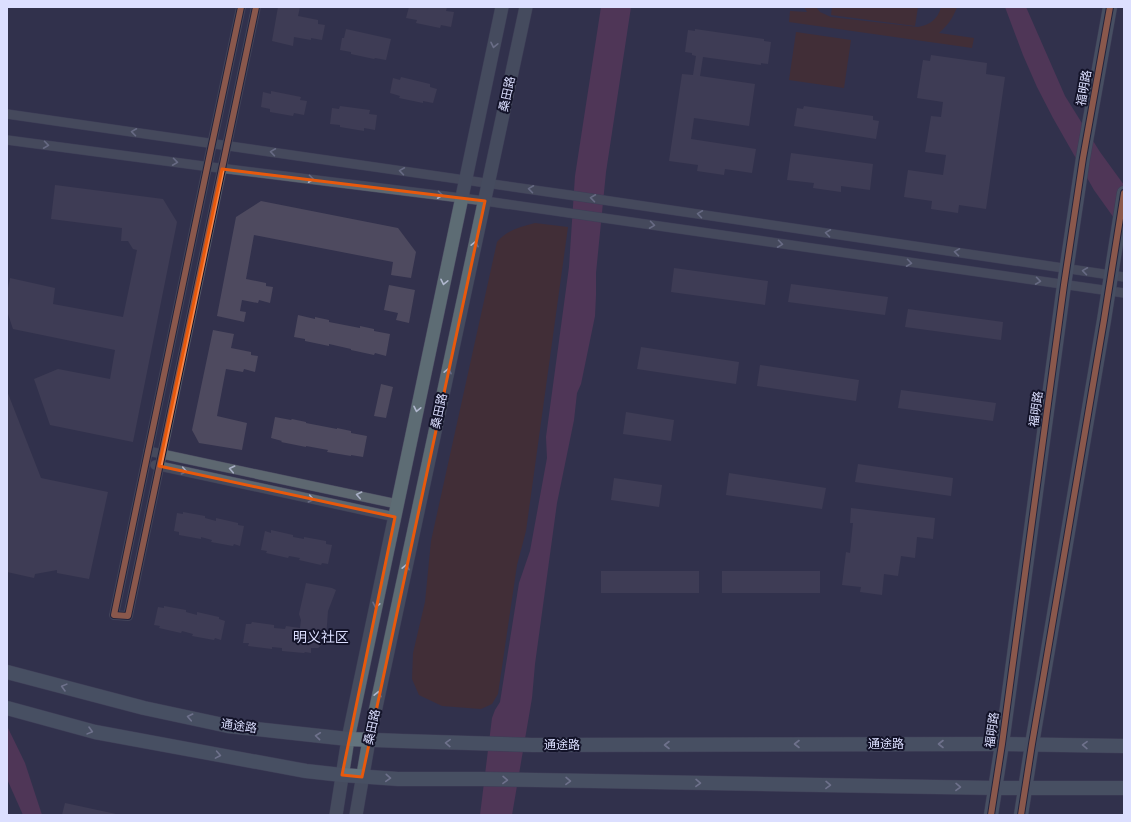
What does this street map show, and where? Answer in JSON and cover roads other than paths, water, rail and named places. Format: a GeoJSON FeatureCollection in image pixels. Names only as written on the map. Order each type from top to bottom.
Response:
{"type":"FeatureCollection","features":[{"type":"Feature","properties":{"kind":"main road","name":"桑田路"},"geometry":{"type":"LineString","coordinates":[[336,815],[348,739],[502,7]]}},
{"type":"Feature","properties":{"kind":"main road","name":"桑田路"},"geometry":{"type":"LineString","coordinates":[[356,815],[369,740],[526,7]]}},
{"type":"Feature","properties":{"kind":"main road","name":"福明路"},"geometry":{"type":"LineString","coordinates":[[991,815],[1002,744],[1064,285],[1083,158],[1110,7]]}},
{"type":"Feature","properties":{"kind":"main road"},"geometry":{"type":"LineString","coordinates":[[1021,815],[1108,291],[1117,276],[1124,192]]}},
{"type":"Feature","properties":{"kind":"main road","name":"通途路"},"geometry":{"type":"LineString","coordinates":[[7,672],[144,708],[228,726],[348,739],[532,745],[1032,744],[1124,746]]}},
{"type":"Feature","properties":{"kind":"main road"},"geometry":{"type":"LineString","coordinates":[[10,709],[95,732],[306,771],[362,777],[398,779],[481,779],[995,788],[1124,788]]}},
{"type":"Feature","properties":{"kind":"street"},"geometry":{"type":"LineString","coordinates":[[241,7],[114,615],[128,616],[256,7]]}},
{"type":"Feature","properties":{"kind":"street"},"geometry":{"type":"LineString","coordinates":[[7,114],[1117,276]]}},
{"type":"Feature","properties":{"kind":"street"},"geometry":{"type":"LineString","coordinates":[[7,140],[207,167],[484,201],[1124,293]]}},
{"type":"Feature","properties":{"kind":"street"},"geometry":{"type":"LineString","coordinates":[[148,451],[397,504]]}},
{"type":"Feature","properties":{"kind":"street"},"geometry":{"type":"LineString","coordinates":[[146,463],[395,517]]}},
{"type":"Feature","properties":{"kind":"district","name":"明义社区"},"geometry":{"type":"Point","coordinates":[321,638]}}]}
